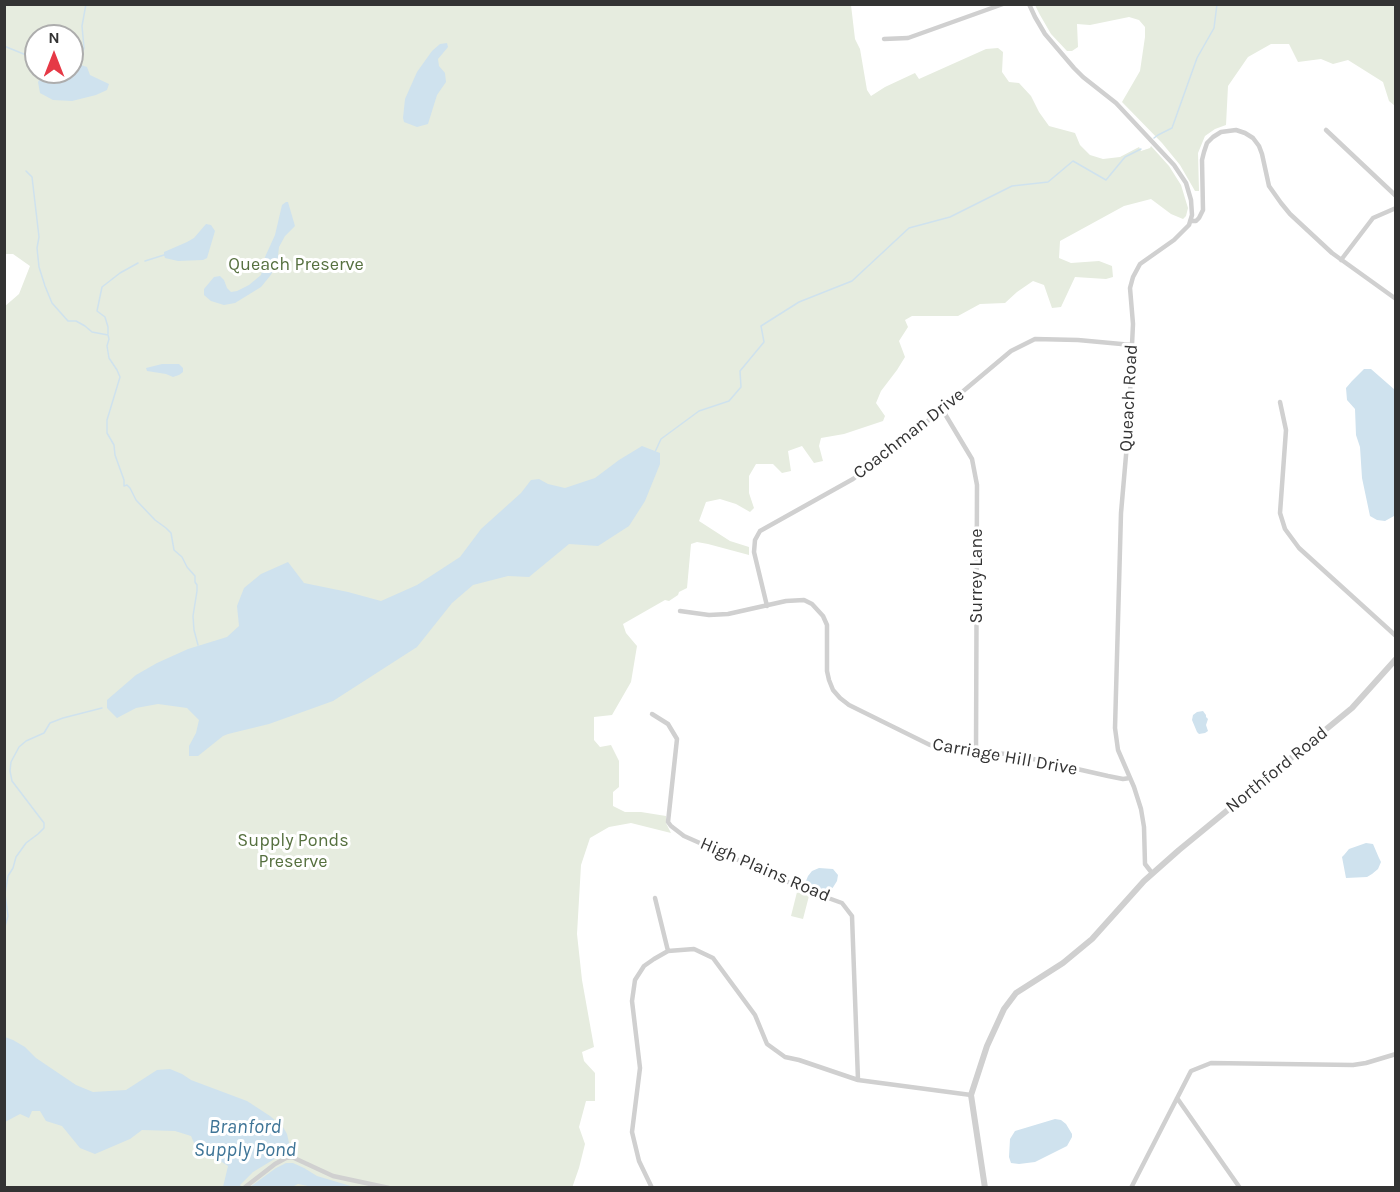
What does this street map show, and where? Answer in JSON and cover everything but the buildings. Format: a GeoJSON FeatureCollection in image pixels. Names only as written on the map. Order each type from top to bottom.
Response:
{"type":"FeatureCollection","features":[{"type":"Feature","properties":{"kind":"street"},"geometry":{"type":"LineString","coordinates":[[884,39],[909,38],[1003,4]]}},
{"type":"Feature","properties":{"kind":"street"},"geometry":{"type":"LineString","coordinates":[[1029,4],[1045,34],[1074,68],[1116,103],[1174,165],[1189,192],[1192,206],[1190,221]]}},
{"type":"Feature","properties":{"kind":"street","name":"Queach Road"},"geometry":{"type":"LineString","coordinates":[[1152,873],[1145,864],[1142,816],[1137,796],[1118,749],[1115,718],[1121,513],[1129,421],[1133,324],[1131,282],[1136,270],[1146,259],[1174,240],[1190,221],[1199,219],[1204,199],[1202,160],[1207,143],[1221,132],[1236,130],[1253,138],[1259,146],[1269,186],[1281,203],[1313,236],[1341,260]]}},
{"type":"Feature","properties":{"kind":"street"},"geometry":{"type":"LineString","coordinates":[[1326,130],[1395,196]]}},
{"type":"Feature","properties":{"kind":"street"},"geometry":{"type":"LineString","coordinates":[[1395,208],[1373,218],[1341,260],[1395,299]]}},
{"type":"Feature","properties":{"kind":"street","name":"Coachman Drive"},"geometry":{"type":"LineString","coordinates":[[767,606],[754,552],[755,540],[760,531],[853,479],[899,445],[1011,351],[1035,339],[1132,345]]}},
{"type":"Feature","properties":{"kind":"street"},"geometry":{"type":"LineString","coordinates":[[1280,402],[1286,430],[1280,513],[1285,529],[1299,548],[1395,636]]}},
{"type":"Feature","properties":{"kind":"street","name":"Surrey Lane"},"geometry":{"type":"LineString","coordinates":[[942,409],[972,459],[977,485],[976,752]]}},
{"type":"Feature","properties":{"kind":"street","name":"Carriage Hill Drive"},"geometry":{"type":"LineString","coordinates":[[680,611],[710,615],[728,614],[804,600],[812,604],[823,616],[826,625],[829,680],[833,690],[849,705],[944,750],[1011,754],[1108,776],[1130,778]]}},
{"type":"Feature","properties":{"kind":"street","name":"Northford Road"},"geometry":{"type":"LineString","coordinates":[[971,1095],[987,1046],[1004,1009],[1016,993],[1063,963],[1092,939],[1152,873],[1352,708],[1395,659]]}},
{"type":"Feature","properties":{"kind":"street","name":"High Plains Road"},"geometry":{"type":"LineString","coordinates":[[652,714],[668,724],[676,739],[668,822],[671,826],[684,836],[806,890],[842,903],[852,916],[858,1080]]}},
{"type":"Feature","properties":{"kind":"street"},"geometry":{"type":"LineString","coordinates":[[655,898],[668,951]]}},
{"type":"Feature","properties":{"kind":"street"},"geometry":{"type":"LineString","coordinates":[[652,1188],[639,1161],[632,1132],[640,1068],[632,1002],[635,980],[644,966],[660,955],[668,951],[694,949],[713,958],[755,1015],[767,1044],[785,1057],[858,1080],[971,1095],[985,1188]]}},
{"type":"Feature","properties":{"kind":"street"},"geometry":{"type":"LineString","coordinates":[[1131,1188],[1191,1071],[1211,1063],[1353,1065],[1395,1054]]}},
{"type":"Feature","properties":{"kind":"street"},"geometry":{"type":"LineString","coordinates":[[1177,1098],[1240,1188]]}},
{"type":"Feature","properties":{"kind":"street"},"geometry":{"type":"LineString","coordinates":[[244,1188],[275,1164],[292,1157],[333,1176],[389,1188]]}},
{"type":"Feature","properties":{"kind":"green space"},"geometry":{"type":"Polygon","coordinates":[[[5,4],[851,5],[855,39],[860,49],[867,90],[871,96],[915,73],[919,79],[986,49],[998,48],[1003,52],[1002,72],[1009,82],[1019,83],[1031,96],[1049,126],[1075,133],[1080,145],[1090,155],[1103,159],[1120,157],[1139,147],[1141,151],[1151,146],[1169,166],[1181,185],[1188,208],[1183,219],[1171,214],[1151,199],[1124,206],[1060,241],[1059,258],[1071,263],[1099,261],[1112,266],[1113,277],[1106,279],[1075,277],[1061,307],[1052,308],[1044,285],[1033,281],[1005,303],[980,304],[958,316],[912,316],[905,320],[908,327],[899,341],[905,357],[881,391],[876,403],[885,416],[883,421],[844,434],[821,438],[819,446],[823,461],[814,463],[802,446],[788,451],[791,471],[782,473],[773,464],[756,464],[749,476],[749,493],[754,508],[750,512],[720,499],[706,502],[699,521],[730,541],[749,547],[749,555],[708,544],[697,542],[691,544],[687,588],[669,601],[665,600],[623,624],[626,633],[637,646],[631,682],[612,715],[594,717],[594,740],[600,747],[611,745],[619,761],[619,787],[613,792],[613,806],[625,812],[666,816],[666,823],[671,833],[631,823],[609,827],[590,838],[581,865],[577,934],[582,980],[594,1047],[582,1052],[584,1061],[595,1073],[595,1101],[586,1101],[579,1127],[585,1144],[572,1188],[5,1187],[4,307],[19,294],[30,266],[13,254],[5,254],[5,4]]]}},
{"type":"Feature","properties":{"kind":"green space"},"geometry":{"type":"Polygon","coordinates":[[[1035,5],[1395,5],[1395,106],[1389,101],[1383,82],[1348,60],[1333,64],[1321,59],[1298,62],[1289,44],[1271,44],[1248,57],[1228,86],[1226,125],[1205,136],[1198,153],[1199,191],[1195,191],[1180,165],[1162,143],[1122,102],[1140,71],[1145,27],[1139,20],[1129,17],[1090,25],[1077,24],[1078,47],[1067,51],[1051,34],[1035,5]]]}},
{"type":"Feature","properties":{"kind":"green space"},"geometry":{"type":"Polygon","coordinates":[[[797,892],[809,896],[803,919],[791,916],[797,892]]]}},
{"type":"Feature","properties":{"kind":"water"},"geometry":{"type":"Polygon","coordinates":[[[447,43],[448,47],[438,59],[439,66],[445,73],[446,82],[437,95],[428,124],[417,127],[404,122],[405,99],[417,72],[432,51],[440,44],[447,43]]]}},
{"type":"Feature","properties":{"kind":"water"},"geometry":{"type":"Polygon","coordinates":[[[84,66],[87,67],[90,75],[109,84],[107,90],[72,101],[53,100],[40,93],[38,84],[84,84],[84,66]]]}},
{"type":"Feature","properties":{"kind":"water"},"geometry":{"type":"Polygon","coordinates":[[[288,202],[295,226],[285,236],[279,247],[277,265],[270,276],[261,287],[235,303],[224,305],[211,301],[204,295],[204,289],[214,277],[220,276],[231,292],[249,285],[261,275],[265,257],[275,235],[282,205],[288,202]]]}},
{"type":"Feature","properties":{"kind":"water"},"geometry":{"type":"Polygon","coordinates":[[[206,224],[211,225],[215,231],[207,258],[178,261],[165,258],[164,252],[194,238],[206,224]]]}},
{"type":"Feature","properties":{"kind":"water"},"geometry":{"type":"Polygon","coordinates":[[[162,364],[179,364],[183,372],[173,377],[147,371],[146,368],[162,364]]]}},
{"type":"Feature","properties":{"kind":"water"},"geometry":{"type":"Polygon","coordinates":[[[1364,369],[1371,369],[1395,390],[1395,514],[1385,521],[1370,516],[1362,478],[1355,409],[1347,400],[1346,388],[1364,369]]]}},
{"type":"Feature","properties":{"kind":"water"},"geometry":{"type":"Polygon","coordinates":[[[642,446],[660,453],[660,464],[645,501],[629,526],[598,546],[569,544],[529,577],[508,576],[473,585],[452,603],[417,647],[333,701],[269,724],[223,736],[198,756],[189,756],[189,746],[196,733],[199,720],[187,708],[158,704],[136,708],[117,718],[107,708],[107,700],[136,675],[188,649],[227,637],[239,626],[237,606],[244,588],[261,574],[288,562],[304,583],[381,601],[417,585],[460,557],[481,529],[521,493],[531,480],[539,479],[565,488],[595,478],[642,446]]]}},
{"type":"Feature","properties":{"kind":"water"},"geometry":{"type":"Polygon","coordinates":[[[1203,711],[1208,719],[1206,725],[1208,731],[1199,734],[1192,720],[1193,715],[1203,711]]]}},
{"type":"Feature","properties":{"kind":"water"},"geometry":{"type":"Polygon","coordinates":[[[1366,843],[1373,844],[1381,862],[1378,869],[1367,877],[1346,878],[1342,857],[1349,849],[1366,843]]]}},
{"type":"Feature","properties":{"kind":"water"},"geometry":{"type":"Polygon","coordinates":[[[819,868],[833,869],[838,875],[832,889],[821,889],[806,881],[812,871],[819,868]]]}},
{"type":"Feature","properties":{"kind":"water","name":"Branford Supply Pond"},"geometry":{"type":"Polygon","coordinates":[[[5,1037],[25,1047],[36,1058],[76,1085],[93,1092],[126,1090],[157,1070],[170,1069],[191,1080],[247,1101],[283,1127],[290,1147],[286,1152],[253,1172],[240,1185],[242,1187],[223,1187],[228,1166],[208,1153],[197,1150],[191,1136],[175,1131],[142,1130],[130,1139],[95,1154],[80,1148],[62,1126],[46,1121],[40,1111],[32,1111],[29,1118],[20,1114],[5,1122],[5,1037]]]}},
{"type":"Feature","properties":{"kind":"water"},"geometry":{"type":"Polygon","coordinates":[[[1055,1119],[1066,1124],[1072,1134],[1067,1146],[1035,1162],[1011,1163],[1010,1139],[1015,1131],[1055,1119]]]}},
{"type":"Feature","properties":{"kind":"water","name":"Branford Supply Pond"},"geometry":{"type":"Polygon","coordinates":[[[286,1163],[293,1163],[317,1176],[354,1187],[313,1187],[298,1184],[295,1187],[250,1187],[286,1163]]]}},
{"type":"Feature","properties":{"kind":"waterway"},"geometry":{"type":"LineString","coordinates":[[82,24],[86,4]]}},
{"type":"Feature","properties":{"kind":"waterway"},"geometry":{"type":"LineString","coordinates":[[1154,138],[1172,128],[1197,58],[1214,28],[1217,4]]}},
{"type":"Feature","properties":{"kind":"waterway"},"geometry":{"type":"LineString","coordinates":[[4,46],[24,54]]}},
{"type":"Feature","properties":{"kind":"waterway"},"geometry":{"type":"LineString","coordinates":[[655,452],[661,439],[699,411],[729,401],[741,387],[740,371],[764,342],[761,326],[799,302],[852,281],[909,228],[950,217],[1012,186],[1048,182],[1073,161],[1106,180],[1125,157],[1141,149]]}},
{"type":"Feature","properties":{"kind":"waterway"},"geometry":{"type":"LineString","coordinates":[[26,171],[32,177],[39,237],[37,248],[39,267],[45,286],[52,303],[68,321],[76,321],[92,332],[108,335],[109,358],[120,377],[107,420],[107,433],[114,445],[124,486],[127,485],[136,500],[171,533],[174,550],[182,557],[195,576],[197,591],[193,616],[198,645]]}},
{"type":"Feature","properties":{"kind":"waterway"},"geometry":{"type":"LineString","coordinates":[[145,261],[164,255]]}},
{"type":"Feature","properties":{"kind":"waterway"},"geometry":{"type":"LineString","coordinates":[[108,334],[105,317],[97,311],[102,287],[138,263]]}},
{"type":"Feature","properties":{"kind":"waterway"},"geometry":{"type":"LineString","coordinates":[[4,930],[8,916],[5,894],[8,876],[16,857],[26,843],[44,828],[44,823],[12,781],[11,762],[19,747],[26,741],[44,733],[50,723],[102,708]]}},
{"type":"Feature","properties":{"kind":"park label","name":"Queach Preserve"},"geometry":{"type":"Point","coordinates":[296,265]}},
{"type":"Feature","properties":{"kind":"park label","name":"Supply Ponds Preserve"},"geometry":{"type":"Point","coordinates":[293,851]}}]}
